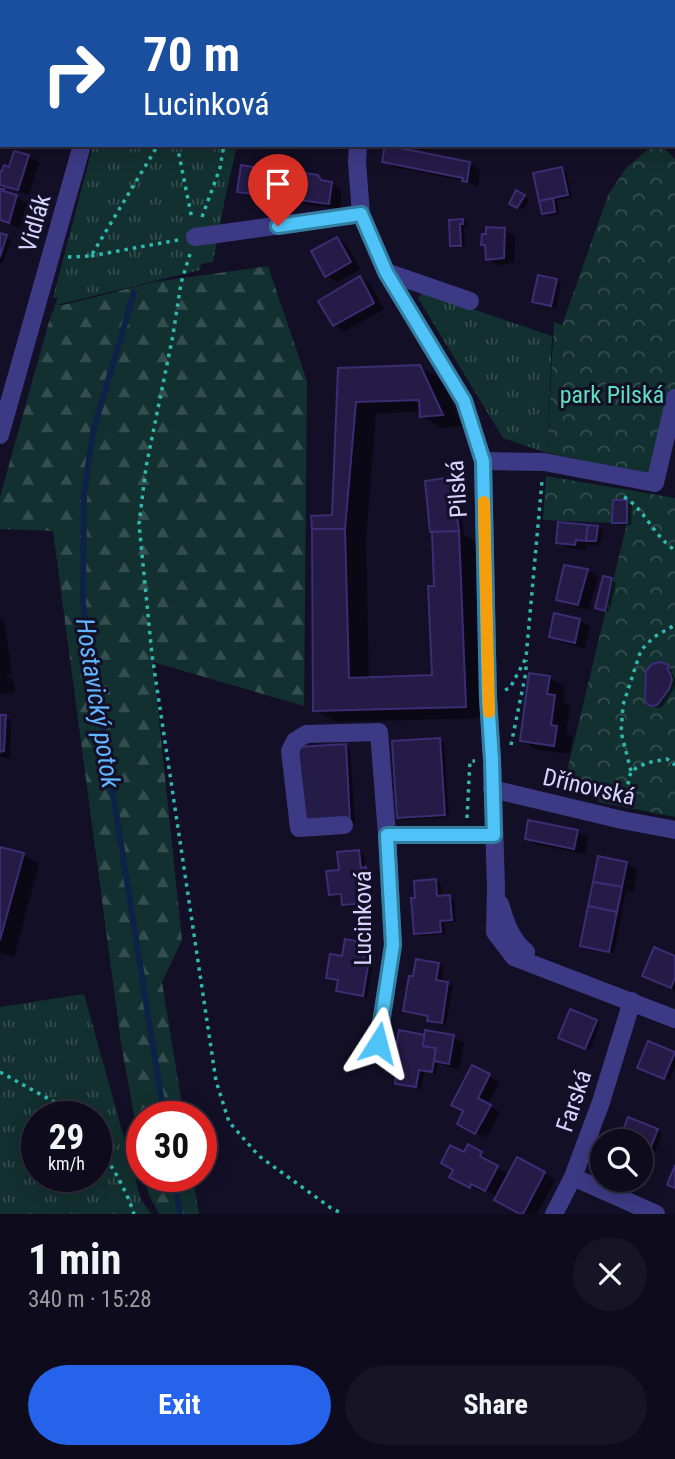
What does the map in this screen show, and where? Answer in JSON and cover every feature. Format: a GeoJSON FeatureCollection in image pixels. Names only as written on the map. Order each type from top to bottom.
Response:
{"type":"FeatureCollection","features":[{"type":"Feature","properties":{"kind":"street","name":"Vidlák"},"geometry":{"type":"LineString","coordinates":[[0,435],[81,147]]}},
{"type":"Feature","properties":{"kind":"street","name":"Pilská"},"geometry":{"type":"LineString","coordinates":[[358,147],[361,214],[386,272],[464,401],[483,461],[488,698],[496,887],[495,932],[514,957],[675,1019]]}},
{"type":"Feature","properties":{"kind":"street"},"geometry":{"type":"LineString","coordinates":[[195,237],[361,214]]}},
{"type":"Feature","properties":{"kind":"street"},"geometry":{"type":"LineString","coordinates":[[386,272],[470,301]]}},
{"type":"Feature","properties":{"kind":"street"},"geometry":{"type":"LineString","coordinates":[[483,461],[544,462],[655,483],[675,398]]}},
{"type":"Feature","properties":{"kind":"street","name":"Lucinková"},"geometry":{"type":"LineString","coordinates":[[344,825],[299,828],[290,751],[295,741],[306,734],[379,732],[393,945],[378,1043]]}},
{"type":"Feature","properties":{"kind":"street","name":"Dřínovská"},"geometry":{"type":"LineString","coordinates":[[492,789],[675,830]]}},
{"type":"Feature","properties":{"kind":"street"},"geometry":{"type":"LineString","coordinates":[[387,835],[494,835]]}},
{"type":"Feature","properties":{"kind":"street","name":"Farská"},"geometry":{"type":"LineString","coordinates":[[554,1214],[573,1177],[601,1102],[632,1001]]}},
{"type":"Feature","properties":{"kind":"street"},"geometry":{"type":"LineString","coordinates":[[573,1177],[656,1214]]}},
{"type":"Feature","properties":{"kind":"path"},"geometry":{"type":"LineString","coordinates":[[91,256],[157,147]]}},
{"type":"Feature","properties":{"kind":"path"},"geometry":{"type":"LineString","coordinates":[[177,147],[195,237]]}},
{"type":"Feature","properties":{"kind":"path"},"geometry":{"type":"LineString","coordinates":[[224,147],[220,168],[181,283],[146,467],[139,524],[152,656],[216,1081],[229,1122],[259,1156],[331,1208],[344,1214]]}},
{"type":"Feature","properties":{"kind":"path"},"geometry":{"type":"LineString","coordinates":[[69,257],[91,256],[195,237]]}},
{"type":"Feature","properties":{"kind":"path"},"geometry":{"type":"LineString","coordinates":[[488,698],[510,688],[526,657],[544,462]]}},
{"type":"Feature","properties":{"kind":"path"},"geometry":{"type":"LineString","coordinates":[[621,496],[632,502],[675,551]]}},
{"type":"Feature","properties":{"kind":"path"},"geometry":{"type":"LineString","coordinates":[[622,820],[631,771],[621,732],[623,705],[641,650],[654,637],[675,625]]}},
{"type":"Feature","properties":{"kind":"path"},"geometry":{"type":"LineString","coordinates":[[631,771],[646,763],[667,759],[675,765]]}},
{"type":"Feature","properties":{"kind":"path"},"geometry":{"type":"LineString","coordinates":[[0,1072],[52,1101]]}},
{"type":"Feature","properties":{"kind":"path"},"geometry":{"type":"LineString","coordinates":[[112,1167],[134,1214]]}},
{"type":"Feature","properties":{"kind":"green space"},"geometry":{"type":"Polygon","coordinates":[[[92,147],[237,147],[213,262],[201,264],[200,270],[57,305],[60,297],[53,298],[92,147]]]}},
{"type":"Feature","properties":{"kind":"green space","name":"park Pilská"},"geometry":{"type":"Polygon","coordinates":[[[651,147],[663,147],[675,159],[675,426],[662,476],[547,453],[554,322],[562,325],[608,195],[626,168],[651,147]]]}},
{"type":"Feature","properties":{"kind":"green space"},"geometry":{"type":"Polygon","coordinates":[[[268,266],[307,381],[304,706],[153,662],[182,940],[162,982],[182,1101],[132,1101],[121,1043],[53,531],[0,529],[0,497],[58,297],[61,296],[58,305],[63,305],[154,282],[268,266]]]}},
{"type":"Feature","properties":{"kind":"green space"},"geometry":{"type":"Polygon","coordinates":[[[423,292],[552,336],[547,453],[503,438],[418,298],[423,292]]]}},
{"type":"Feature","properties":{"kind":"green space","name":"park Pilská"},"geometry":{"type":"Polygon","coordinates":[[[546,476],[675,498],[675,817],[598,802],[601,786],[565,779],[627,523],[627,501],[613,500],[612,523],[543,520],[546,476]],[[657,662],[648,669],[644,696],[646,703],[651,706],[657,705],[668,688],[669,665],[657,662]]]}},
{"type":"Feature","properties":{"kind":"green space"},"geometry":{"type":"Polygon","coordinates":[[[84,994],[126,1145],[126,1192],[139,1192],[151,1214],[0,1214],[0,1007],[84,994]]]}},
{"type":"Feature","properties":{"kind":"green space"},"geometry":{"type":"Polygon","coordinates":[[[196,1192],[199,1214],[159,1214],[148,1193],[196,1192]]]}},
{"type":"Feature","properties":{"kind":"building"},"geometry":{"type":"Polygon","coordinates":[[[385,147],[395,147],[470,162],[467,182],[462,181],[463,178],[382,162],[385,147]]]}},
{"type":"Feature","properties":{"kind":"building"},"geometry":{"type":"Polygon","coordinates":[[[14,151],[29,155],[18,190],[0,185],[0,171],[4,165],[9,167],[14,151]]]}},
{"type":"Feature","properties":{"kind":"building"},"geometry":{"type":"Polygon","coordinates":[[[241,165],[262,168],[265,173],[275,175],[275,172],[287,174],[283,198],[237,192],[241,165]]]}},
{"type":"Feature","properties":{"kind":"building"},"geometry":{"type":"Polygon","coordinates":[[[562,167],[568,195],[539,201],[533,173],[562,167]]]}},
{"type":"Feature","properties":{"kind":"building"},"geometry":{"type":"Polygon","coordinates":[[[297,172],[318,175],[321,180],[332,182],[329,204],[283,198],[287,174],[296,175],[297,172]]]}},
{"type":"Feature","properties":{"kind":"building"},"geometry":{"type":"Polygon","coordinates":[[[0,189],[17,195],[9,223],[0,220],[0,189]]]}},
{"type":"Feature","properties":{"kind":"building"},"geometry":{"type":"Polygon","coordinates":[[[516,190],[525,195],[517,208],[509,204],[516,190]]]}},
{"type":"Feature","properties":{"kind":"building"},"geometry":{"type":"Polygon","coordinates":[[[553,198],[555,212],[542,214],[539,201],[553,198]]]}},
{"type":"Feature","properties":{"kind":"building"},"geometry":{"type":"Polygon","coordinates":[[[463,219],[463,224],[460,224],[461,246],[450,246],[449,220],[463,219]]]}},
{"type":"Feature","properties":{"kind":"building"},"geometry":{"type":"Polygon","coordinates":[[[486,227],[505,228],[504,258],[486,260],[485,245],[481,245],[486,227]]]}},
{"type":"Feature","properties":{"kind":"building"},"geometry":{"type":"Polygon","coordinates":[[[0,233],[7,235],[0,257],[0,233]]]}},
{"type":"Feature","properties":{"kind":"building"},"geometry":{"type":"Polygon","coordinates":[[[337,237],[351,262],[325,277],[311,251],[337,237]]]}},
{"type":"Feature","properties":{"kind":"building"},"geometry":{"type":"Polygon","coordinates":[[[538,275],[557,279],[551,306],[532,302],[538,275]]]}},
{"type":"Feature","properties":{"kind":"building"},"geometry":{"type":"Polygon","coordinates":[[[360,276],[374,303],[333,326],[318,301],[360,276]]]}},
{"type":"Feature","properties":{"kind":"building"},"geometry":{"type":"Polygon","coordinates":[[[420,365],[443,415],[420,417],[419,400],[356,402],[345,529],[312,529],[311,516],[332,515],[338,368],[420,365]]]}},
{"type":"Feature","properties":{"kind":"building"},"geometry":{"type":"Polygon","coordinates":[[[452,477],[459,531],[430,532],[425,481],[452,477]]]}},
{"type":"Feature","properties":{"kind":"building"},"geometry":{"type":"Polygon","coordinates":[[[613,500],[627,500],[627,523],[612,523],[613,500]]]}},
{"type":"Feature","properties":{"kind":"building"},"geometry":{"type":"Polygon","coordinates":[[[558,522],[588,525],[586,541],[576,540],[575,545],[556,543],[558,522]]]}},
{"type":"Feature","properties":{"kind":"building"},"geometry":{"type":"Polygon","coordinates":[[[588,525],[598,526],[596,541],[586,541],[588,525]]]}},
{"type":"Feature","properties":{"kind":"building"},"geometry":{"type":"Polygon","coordinates":[[[312,529],[345,529],[349,678],[432,675],[428,586],[434,586],[432,532],[459,531],[466,707],[313,711],[312,529]]]}},
{"type":"Feature","properties":{"kind":"building"},"geometry":{"type":"Polygon","coordinates":[[[564,565],[588,569],[578,605],[556,600],[564,565]]]}},
{"type":"Feature","properties":{"kind":"building"},"geometry":{"type":"Polygon","coordinates":[[[603,576],[612,578],[605,611],[595,608],[603,576]]]}},
{"type":"Feature","properties":{"kind":"building"},"geometry":{"type":"Polygon","coordinates":[[[554,613],[580,619],[575,643],[549,637],[554,613]]]}},
{"type":"Feature","properties":{"kind":"building"},"geometry":{"type":"Polygon","coordinates":[[[661,662],[669,665],[667,669],[672,680],[657,705],[651,706],[645,699],[646,671],[652,664],[661,662]]]}},
{"type":"Feature","properties":{"kind":"building"},"geometry":{"type":"Polygon","coordinates":[[[529,673],[550,676],[547,694],[555,695],[551,725],[557,726],[554,746],[520,741],[529,673]]]}},
{"type":"Feature","properties":{"kind":"building"},"geometry":{"type":"Polygon","coordinates":[[[0,715],[6,715],[4,751],[0,752],[0,715]]]}},
{"type":"Feature","properties":{"kind":"building"},"geometry":{"type":"Polygon","coordinates":[[[440,738],[445,815],[397,818],[392,741],[440,738]]]}},
{"type":"Feature","properties":{"kind":"building"},"geometry":{"type":"Polygon","coordinates":[[[346,744],[350,821],[303,824],[298,747],[346,744]]]}},
{"type":"Feature","properties":{"kind":"building"},"geometry":{"type":"Polygon","coordinates":[[[528,820],[578,830],[574,849],[525,839],[528,820]]]}},
{"type":"Feature","properties":{"kind":"building"},"geometry":{"type":"Polygon","coordinates":[[[0,847],[24,853],[0,940],[0,847]]]}},
{"type":"Feature","properties":{"kind":"building"},"geometry":{"type":"Polygon","coordinates":[[[359,850],[361,868],[366,867],[369,903],[342,905],[341,894],[329,895],[326,871],[339,870],[337,852],[359,850]]]}},
{"type":"Feature","properties":{"kind":"building"},"geometry":{"type":"Polygon","coordinates":[[[598,856],[627,862],[622,887],[593,882],[598,856]]]}},
{"type":"Feature","properties":{"kind":"building"},"geometry":{"type":"Polygon","coordinates":[[[436,879],[437,896],[450,895],[452,920],[440,921],[441,932],[414,934],[411,898],[415,898],[414,881],[436,879]]]}},
{"type":"Feature","properties":{"kind":"building"},"geometry":{"type":"Polygon","coordinates":[[[593,882],[622,887],[617,912],[588,906],[593,882]]]}},
{"type":"Feature","properties":{"kind":"building"},"geometry":{"type":"Polygon","coordinates":[[[588,906],[617,912],[609,952],[580,946],[588,906]]]}},
{"type":"Feature","properties":{"kind":"building"},"geometry":{"type":"Polygon","coordinates":[[[345,939],[367,943],[364,960],[369,960],[363,996],[336,991],[338,980],[326,978],[330,954],[342,956],[345,939]]]}},
{"type":"Feature","properties":{"kind":"building"},"geometry":{"type":"Polygon","coordinates":[[[654,947],[675,956],[675,977],[671,988],[642,976],[654,947]]]}},
{"type":"Feature","properties":{"kind":"building"},"geometry":{"type":"Polygon","coordinates":[[[416,959],[439,963],[436,980],[448,982],[442,1023],[427,1021],[428,1016],[403,1011],[409,976],[413,976],[416,959]]]}},
{"type":"Feature","properties":{"kind":"building"},"geometry":{"type":"Polygon","coordinates":[[[570,1009],[597,1020],[585,1049],[558,1038],[570,1009]]]}},
{"type":"Feature","properties":{"kind":"building"},"geometry":{"type":"Polygon","coordinates":[[[399,1030],[425,1035],[423,1046],[436,1048],[432,1072],[419,1070],[416,1087],[395,1084],[397,1066],[393,1065],[399,1030]]]}},
{"type":"Feature","properties":{"kind":"building"},"geometry":{"type":"Polygon","coordinates":[[[425,1030],[454,1035],[449,1064],[434,1061],[436,1048],[423,1046],[425,1030]]]}},
{"type":"Feature","properties":{"kind":"building"},"geometry":{"type":"Polygon","coordinates":[[[648,1041],[675,1052],[664,1079],[637,1068],[648,1041]]]}},
{"type":"Feature","properties":{"kind":"building"},"geometry":{"type":"Polygon","coordinates":[[[472,1065],[490,1074],[478,1098],[491,1105],[475,1134],[457,1124],[463,1111],[451,1105],[472,1065]]]}},
{"type":"Feature","properties":{"kind":"building"},"geometry":{"type":"Polygon","coordinates":[[[628,1117],[658,1129],[653,1142],[653,1129],[624,1129],[628,1117]]]}},
{"type":"Feature","properties":{"kind":"building"},"geometry":{"type":"Polygon","coordinates":[[[468,1144],[482,1152],[480,1156],[498,1166],[485,1191],[471,1184],[470,1188],[449,1177],[453,1170],[441,1163],[450,1145],[464,1152],[468,1144]]]}},
{"type":"Feature","properties":{"kind":"building"},"geometry":{"type":"Polygon","coordinates":[[[517,1157],[545,1172],[523,1214],[494,1200],[517,1157]]]}},
{"type":"Feature","properties":{"kind":"building"},"geometry":{"type":"Polygon","coordinates":[[[675,1165],[675,1188],[667,1185],[675,1165]]]}},
{"type":"Feature","properties":{"kind":"waterway","name":"Hostavický potok"},"geometry":{"type":"LineString","coordinates":[[134,293],[93,431],[84,495],[83,604],[162,1101]]}},
{"type":"Feature","properties":{"kind":"waterway","name":"Hostavický potok"},"geometry":{"type":"LineString","coordinates":[[177,1192],[180,1214]]}},
{"type":"Feature","properties":{"kind":"slow traffic"},"geometry":{"type":"LineString","coordinates":[[484,502],[489,712]]}},
{"type":"Feature","properties":{"kind":"route"},"geometry":{"type":"LineString","coordinates":[[278,226],[361,214],[386,272],[464,401],[483,461],[494,835],[387,835],[393,945],[378,1043]]}}]}
